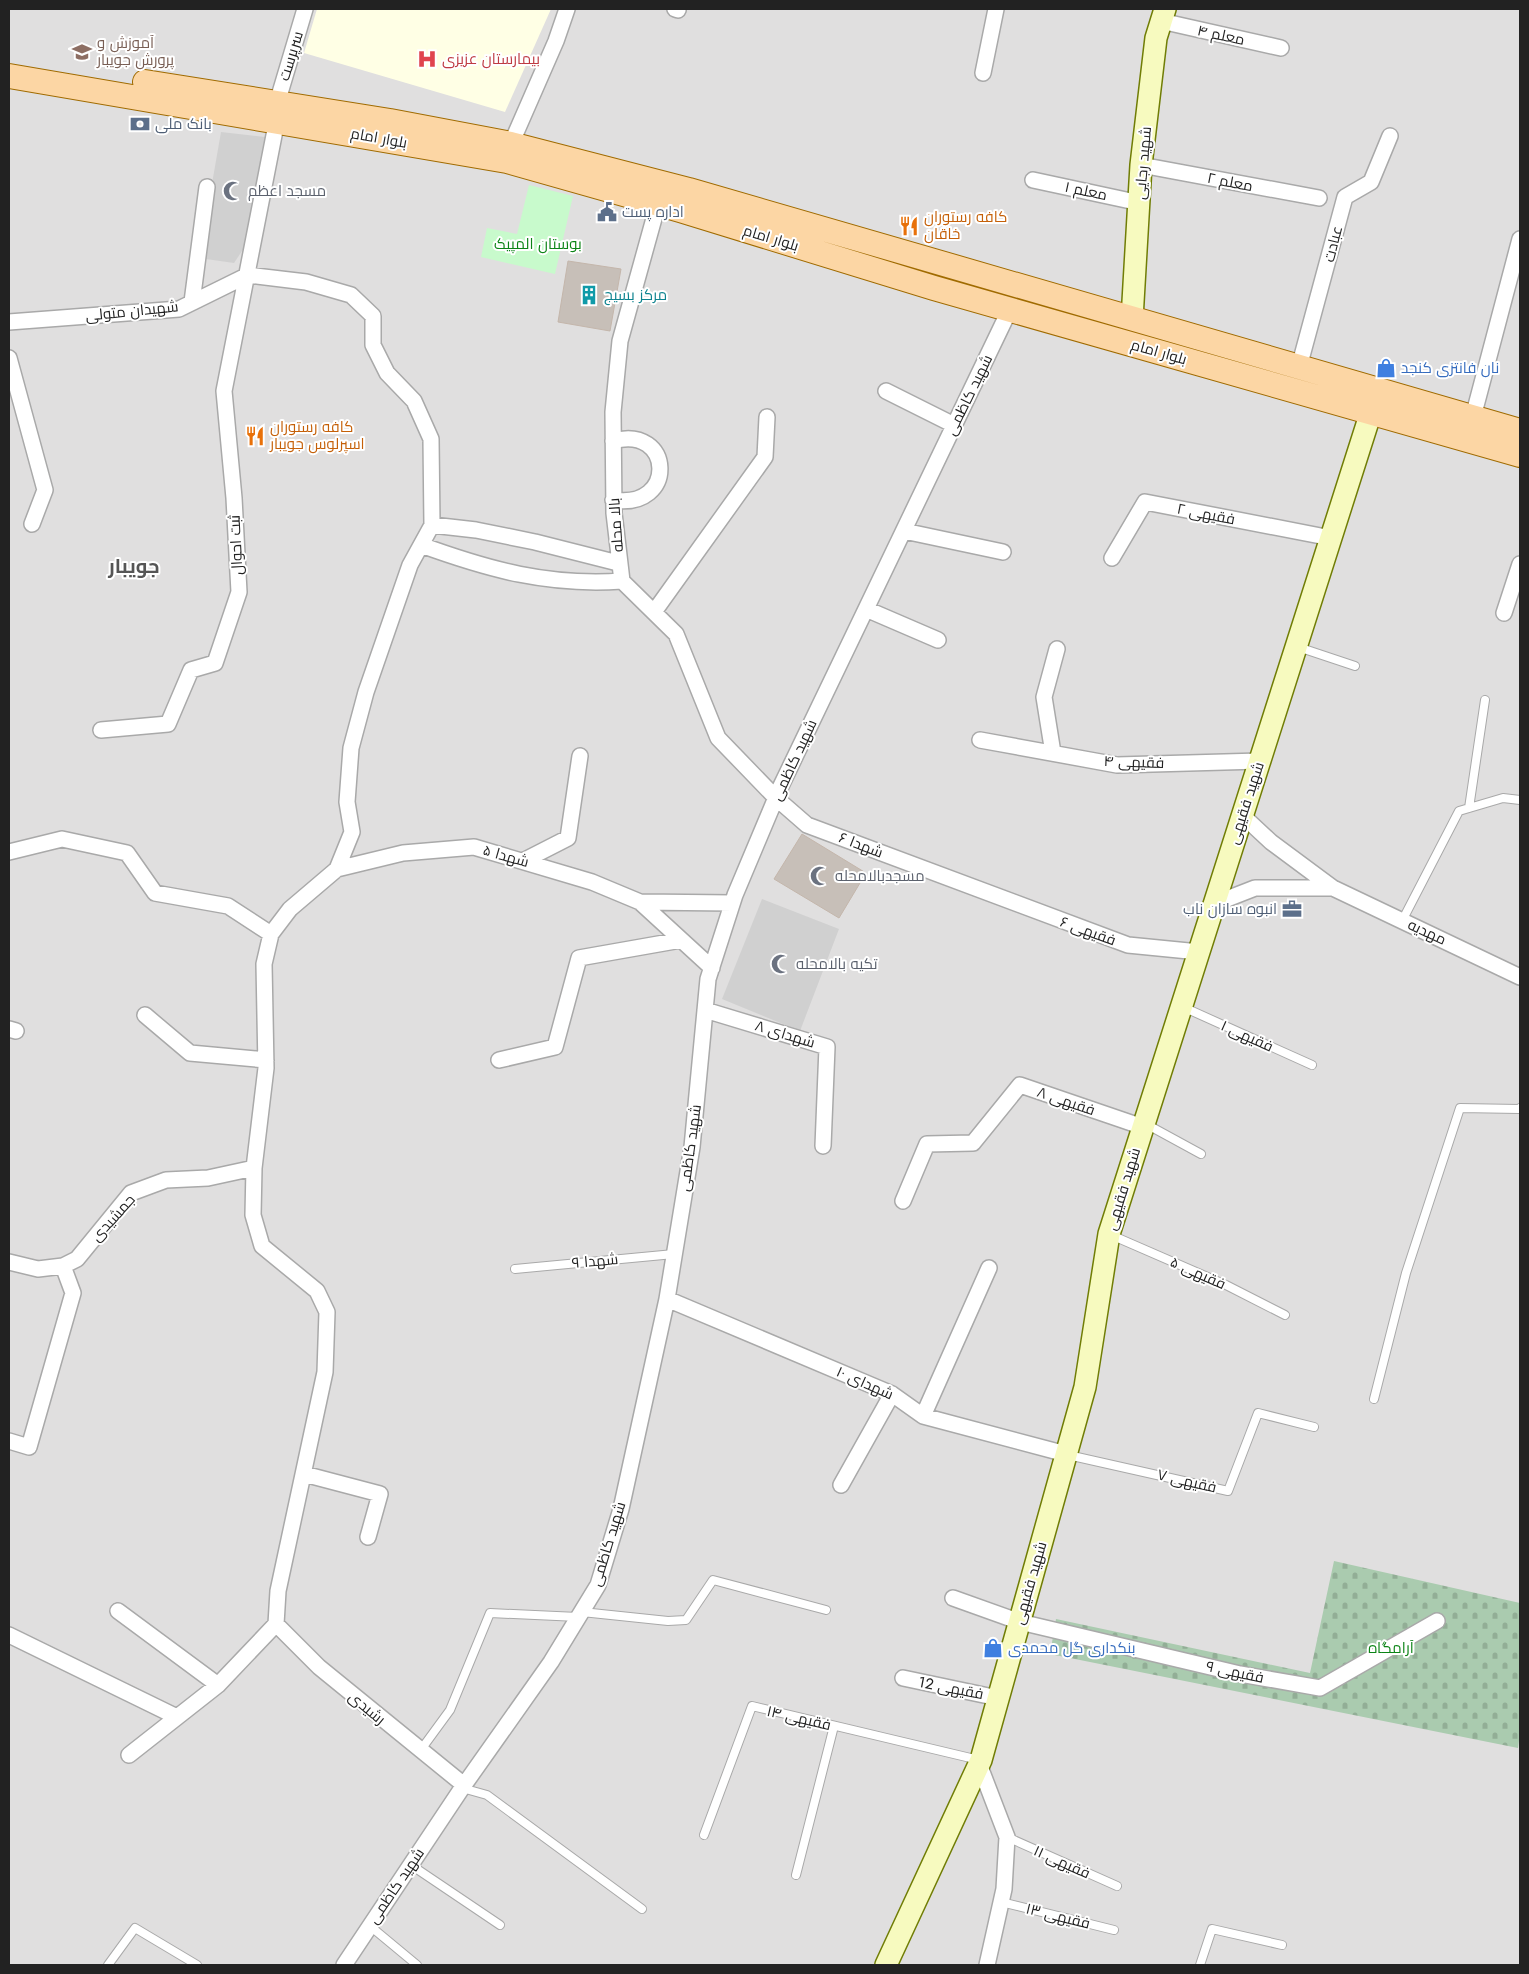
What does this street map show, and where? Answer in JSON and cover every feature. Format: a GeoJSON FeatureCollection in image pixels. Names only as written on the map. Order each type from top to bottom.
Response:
{"type":"FeatureCollection","features":[{"type":"Feature","properties":{"kind":"main road","name":"شهید رجایی"},"geometry":{"type":"LineString","coordinates":[[1132,319],[1142,165],[1156,38],[1163,15]]}},
{"type":"Feature","properties":{"kind":"main road","name":"بلوار امام"},"geometry":{"type":"LineString","coordinates":[[9,60],[509,153],[689,190],[1520,431]]}},
{"type":"Feature","properties":{"kind":"main road","name":"بلوار امام"},"geometry":{"type":"LineString","coordinates":[[9,76],[277,111]]}},
{"type":"Feature","properties":{"kind":"main road","name":"بلوار امام"},"geometry":{"type":"LineString","coordinates":[[509,153],[658,204],[1010,310],[1520,455]]}},
{"type":"Feature","properties":{"kind":"main road"},"geometry":{"type":"LineString","coordinates":[[1124,342],[1132,319]]}},
{"type":"Feature","properties":{"kind":"main road"},"geometry":{"type":"LineString","coordinates":[[1371,412],[1379,390]]}},
{"type":"Feature","properties":{"kind":"main road","name":"شهید فقیهی"},"geometry":{"type":"LineString","coordinates":[[886,1965],[980,1762],[1085,1386],[1109,1234],[1371,412]]}},
{"type":"Feature","properties":{"kind":"street","name":"سرپرست"},"geometry":{"type":"LineString","coordinates":[[248,275],[277,111],[305,9]]}},
{"type":"Feature","properties":{"kind":"street"},"geometry":{"type":"LineString","coordinates":[[509,153],[568,9]]}},
{"type":"Feature","properties":{"kind":"street"},"geometry":{"type":"LineString","coordinates":[[983,73],[996,9]]}},
{"type":"Feature","properties":{"kind":"street","name":"معلم ۴"},"geometry":{"type":"LineString","coordinates":[[1163,15],[1281,48]]}},
{"type":"Feature","properties":{"kind":"street","name":"عبادت"},"geometry":{"type":"LineString","coordinates":[[1299,367],[1345,197],[1371,182],[1390,136]]}},
{"type":"Feature","properties":{"kind":"street","name":"معلم ۲"},"geometry":{"type":"LineString","coordinates":[[1142,165],[1319,198]]}},
{"type":"Feature","properties":{"kind":"street","name":"معلم ۱"},"geometry":{"type":"LineString","coordinates":[[1033,180],[1140,203]]}},
{"type":"Feature","properties":{"kind":"street"},"geometry":{"type":"LineString","coordinates":[[192,302],[207,187]]}},
{"type":"Feature","properties":{"kind":"street","name":"بالا محله"},"geometry":{"type":"LineString","coordinates":[[622,581],[618,563],[613,500],[613,412],[620,341],[658,204]]}},
{"type":"Feature","properties":{"kind":"street"},"geometry":{"type":"LineString","coordinates":[[1473,417],[1520,240]]}},
{"type":"Feature","properties":{"kind":"street"},"geometry":{"type":"LineString","coordinates":[[129,1755],[218,1685],[276,1624],[278,1591],[325,1372],[327,1312],[317,1291],[262,1246],[252,1215],[254,1168],[263,1110],[266,1060],[264,964],[271,934],[290,909],[337,869],[352,832],[347,802],[354,738],[366,692],[410,565],[432,525],[431,439],[414,401],[387,373],[373,345],[373,316],[351,295],[306,282],[248,275]]}},
{"type":"Feature","properties":{"kind":"street","name":"شهیدان متولی"},"geometry":{"type":"LineString","coordinates":[[9,322],[179,309],[248,275]]}},
{"type":"Feature","properties":{"kind":"street","name":"ثبت احوال"},"geometry":{"type":"LineString","coordinates":[[101,730],[168,724],[191,670],[215,664],[239,592],[234,498],[224,391],[248,275]]}},
{"type":"Feature","properties":{"kind":"street","name":"شهید کاظمی"},"geometry":{"type":"LineString","coordinates":[[344,1965],[463,1786],[551,1662],[598,1585],[620,1509],[667,1298],[692,1146],[705,1010],[712,968],[732,903],[776,798],[1010,310]]}},
{"type":"Feature","properties":{"kind":"street"},"geometry":{"type":"LineString","coordinates":[[9,358],[45,490],[32,524]]}},
{"type":"Feature","properties":{"kind":"street"},"geometry":{"type":"LineString","coordinates":[[886,391],[954,425]]}},
{"type":"Feature","properties":{"kind":"street"},"geometry":{"type":"LineString","coordinates":[[654,612],[765,458],[767,418]]}},
{"type":"Feature","properties":{"kind":"street"},"geometry":{"type":"LineString","coordinates":[[613,441],[631,438],[646,442],[654,450],[660,468],[659,482],[648,494],[632,500],[613,500]]}},
{"type":"Feature","properties":{"kind":"street","name":"فقیهی ۲"},"geometry":{"type":"LineString","coordinates":[[1112,558],[1145,502],[1331,538]]}},
{"type":"Feature","properties":{"kind":"street"},"geometry":{"type":"LineString","coordinates":[[432,525],[476,530],[525,540],[618,563]]}},
{"type":"Feature","properties":{"kind":"street"},"geometry":{"type":"LineString","coordinates":[[904,531],[1002,552]]}},
{"type":"Feature","properties":{"kind":"street"},"geometry":{"type":"LineString","coordinates":[[421,545],[479,566],[552,581],[622,581],[676,634],[718,738],[776,798]]}},
{"type":"Feature","properties":{"kind":"street"},"geometry":{"type":"LineString","coordinates":[[1504,614],[1520,564]]}},
{"type":"Feature","properties":{"kind":"street"},"geometry":{"type":"LineString","coordinates":[[866,609],[938,640]]}},
{"type":"Feature","properties":{"kind":"street"},"geometry":{"type":"LineString","coordinates":[[1053,753],[1044,697],[1057,649]]}},
{"type":"Feature","properties":{"kind":"street","name":"فقیهی ۴"},"geometry":{"type":"LineString","coordinates":[[980,740],[1117,765],[1260,761]]}},
{"type":"Feature","properties":{"kind":"street"},"geometry":{"type":"LineString","coordinates":[[523,861],[568,838],[580,756]]}},
{"type":"Feature","properties":{"kind":"street","name":"شهدا ۶"},"geometry":{"type":"LineString","coordinates":[[776,798],[807,825],[982,891]]}},
{"type":"Feature","properties":{"kind":"street"},"geometry":{"type":"LineString","coordinates":[[1242,815],[1271,842],[1333,888]]}},
{"type":"Feature","properties":{"kind":"street"},"geometry":{"type":"LineString","coordinates":[[9,852],[62,839],[127,854],[155,893],[228,906],[271,934]]}},
{"type":"Feature","properties":{"kind":"street","name":"شهدا ۵"},"geometry":{"type":"LineString","coordinates":[[337,869],[403,853],[474,847],[592,882],[640,902],[712,968]]}},
{"type":"Feature","properties":{"kind":"street"},"geometry":{"type":"LineString","coordinates":[[1214,904],[1255,888],[1333,888]]}},
{"type":"Feature","properties":{"kind":"street","name":"مهدیه"},"geometry":{"type":"LineString","coordinates":[[1333,888],[1520,977]]}},
{"type":"Feature","properties":{"kind":"street","name":"فقیهی ۶"},"geometry":{"type":"LineString","coordinates":[[982,891],[1128,946],[1199,952]]}},
{"type":"Feature","properties":{"kind":"street","name":"شهدا ۵"},"geometry":{"type":"LineString","coordinates":[[640,902],[732,903]]}},
{"type":"Feature","properties":{"kind":"street"},"geometry":{"type":"LineString","coordinates":[[499,1060],[555,1047],[579,958],[681,940]]}},
{"type":"Feature","properties":{"kind":"street","name":"شهدای ۸"},"geometry":{"type":"LineString","coordinates":[[705,1010],[827,1047],[822,1146]]}},
{"type":"Feature","properties":{"kind":"street"},"geometry":{"type":"LineString","coordinates":[[145,1015],[190,1053],[266,1060]]}},
{"type":"Feature","properties":{"kind":"street","name":"فقیهی ۸"},"geometry":{"type":"LineString","coordinates":[[902,1201],[926,1144],[973,1143],[1020,1085],[1143,1125]]}},
{"type":"Feature","properties":{"kind":"street","name":"جمشیدی"},"geometry":{"type":"LineString","coordinates":[[9,1262],[38,1269],[63,1266],[77,1259],[131,1193],[166,1180],[208,1178],[254,1168]]}},
{"type":"Feature","properties":{"kind":"street"},"geometry":{"type":"LineString","coordinates":[[9,1441],[29,1447],[73,1293],[63,1266]]}},
{"type":"Feature","properties":{"kind":"street"},"geometry":{"type":"LineString","coordinates":[[924,1416],[989,1268]]}},
{"type":"Feature","properties":{"kind":"street","name":"شهدای ۱۰"},"geometry":{"type":"LineString","coordinates":[[667,1298],[892,1394],[924,1416],[1066,1454]]}},
{"type":"Feature","properties":{"kind":"street"},"geometry":{"type":"LineString","coordinates":[[841,1485],[892,1394]]}},
{"type":"Feature","properties":{"kind":"street"},"geometry":{"type":"LineString","coordinates":[[304,1474],[380,1494],[368,1537]]}},
{"type":"Feature","properties":{"kind":"street","name":"فقیهی ۹"},"geometry":{"type":"LineString","coordinates":[[953,1598],[1020,1622],[1240,1674],[1320,1688],[1437,1621]]}},
{"type":"Feature","properties":{"kind":"street"},"geometry":{"type":"LineString","coordinates":[[118,1611],[218,1685]]}},
{"type":"Feature","properties":{"kind":"street","name":"رشیدی"},"geometry":{"type":"LineString","coordinates":[[276,1624],[319,1667],[463,1786]]}},
{"type":"Feature","properties":{"kind":"street"},"geometry":{"type":"LineString","coordinates":[[9,1635],[177,1717]]}},
{"type":"Feature","properties":{"kind":"street","name":"فقیهی 12"},"geometry":{"type":"LineString","coordinates":[[903,1678],[998,1698]]}},
{"type":"Feature","properties":{"kind":"street"},"geometry":{"type":"LineString","coordinates":[[980,1762],[1008,1837],[1001,1902],[987,1965]]}},
{"type":"Feature","properties":{"kind":"lane"},"geometry":{"type":"LineString","coordinates":[[1296,647],[1355,666]]}},
{"type":"Feature","properties":{"kind":"lane"},"geometry":{"type":"LineString","coordinates":[[1469,808],[1485,700]]}},
{"type":"Feature","properties":{"kind":"lane"},"geometry":{"type":"LineString","coordinates":[[1402,921],[1459,811],[1504,798],[1520,800]]}},
{"type":"Feature","properties":{"kind":"lane","name":"فقیهی ۱"},"geometry":{"type":"LineString","coordinates":[[1181,1006],[1312,1065]]}},
{"type":"Feature","properties":{"kind":"lane"},"geometry":{"type":"LineString","coordinates":[[1374,1399],[1406,1273],[1460,1108],[1520,1109]]}},
{"type":"Feature","properties":{"kind":"lane"},"geometry":{"type":"LineString","coordinates":[[1143,1125],[1201,1154]]}},
{"type":"Feature","properties":{"kind":"lane","name":"فقیهی ۵"},"geometry":{"type":"LineString","coordinates":[[1109,1234],[1226,1285],[1285,1315]]}},
{"type":"Feature","properties":{"kind":"lane","name":"شهدا ۹"},"geometry":{"type":"LineString","coordinates":[[515,1269],[674,1254]]}},
{"type":"Feature","properties":{"kind":"lane","name":"فقیهی ۷"},"geometry":{"type":"LineString","coordinates":[[1066,1454],[1228,1491],[1258,1413],[1314,1427]]}},
{"type":"Feature","properties":{"kind":"lane"},"geometry":{"type":"LineString","coordinates":[[420,1751],[450,1710],[490,1613],[580,1614],[668,1621],[686,1620],[713,1580],[826,1610]]}},
{"type":"Feature","properties":{"kind":"lane","name":"فقیهی ۱۴"},"geometry":{"type":"LineString","coordinates":[[704,1835],[752,1706],[980,1762]]}},
{"type":"Feature","properties":{"kind":"lane"},"geometry":{"type":"LineString","coordinates":[[796,1874],[834,1726]]}},
{"type":"Feature","properties":{"kind":"lane"},"geometry":{"type":"LineString","coordinates":[[463,1786],[486,1794],[642,1909]]}},
{"type":"Feature","properties":{"kind":"lane","name":"فقیهی ۱۱"},"geometry":{"type":"LineString","coordinates":[[1008,1837],[1118,1886]]}},
{"type":"Feature","properties":{"kind":"lane"},"geometry":{"type":"LineString","coordinates":[[411,1864],[500,1925]]}},
{"type":"Feature","properties":{"kind":"lane","name":"فقیهی ۱۳"},"geometry":{"type":"LineString","coordinates":[[1001,1902],[1114,1930]]}},
{"type":"Feature","properties":{"kind":"lane"},"geometry":{"type":"LineString","coordinates":[[370,1926],[417,1965]]}},
{"type":"Feature","properties":{"kind":"lane"},"geometry":{"type":"LineString","coordinates":[[108,1965],[135,1928],[197,1965]]}},
{"type":"Feature","properties":{"kind":"lane"},"geometry":{"type":"LineString","coordinates":[[1200,1965],[1212,1929],[1282,1945]]}},
{"type":"Feature","properties":{"kind":"shaded area"},"geometry":{"type":"Polygon","coordinates":[[[9,9],[1520,9],[1520,1965],[9,1965],[9,9]]]}},
{"type":"Feature","properties":{"kind":"shaded area","name":"بیمارستان عزیزی"},"geometry":{"type":"Polygon","coordinates":[[[317,9],[551,9],[505,112],[304,53],[317,9]]]}},
{"type":"Feature","properties":{"kind":"shaded area","name":"مسجد اعظم"},"geometry":{"type":"Polygon","coordinates":[[[221,132],[265,137],[246,245],[234,263],[199,258],[221,132]]]}},
{"type":"Feature","properties":{"kind":"shaded area","name":"تکیه بالامحله"},"geometry":{"type":"Polygon","coordinates":[[[762,899],[839,929],[800,1031],[722,999],[762,899]]]}},
{"type":"Feature","properties":{"kind":"green space","name":"بوستان المپیک"},"geometry":{"type":"Polygon","coordinates":[[[529,185],[573,196],[555,274],[481,257],[487,228],[517,234],[529,185]]]}},
{"type":"Feature","properties":{"kind":"green space","name":"آرامگاه"},"geometry":{"type":"Polygon","coordinates":[[[1334,1561],[1520,1603],[1520,1733],[1518,1748],[1050,1654],[1056,1619],[1310,1673],[1334,1561]]]}},
{"type":"Feature","properties":{"kind":"building","name":"مرکز بسیج"},"geometry":{"type":"Polygon","coordinates":[[[568,261],[621,269],[610,331],[558,322],[568,261]]]}},
{"type":"Feature","properties":{"kind":"building","name":"مسجدبالامحله"},"geometry":{"type":"Polygon","coordinates":[[[802,834],[866,873],[839,918],[774,879],[802,834]]]}},
{"type":"Feature","properties":{"kind":"place","name":"آموزش و پرورش جویبار"},"geometry":{"type":"Point","coordinates":[82,52]}},
{"type":"Feature","properties":{"kind":"place","name":"بیمارستان عزیزی"},"geometry":{"type":"Point","coordinates":[427,59]}},
{"type":"Feature","properties":{"kind":"place","name":"بانک ملی"},"geometry":{"type":"Point","coordinates":[140,124]}},
{"type":"Feature","properties":{"kind":"place","name":"مسجد اعظم"},"geometry":{"type":"Point","coordinates":[233,191]}},
{"type":"Feature","properties":{"kind":"place","name":"اداره پست"},"geometry":{"type":"Point","coordinates":[607,212]}},
{"type":"Feature","properties":{"kind":"place","name":"کافه رستوران خاقان"},"geometry":{"type":"Point","coordinates":[909,226]}},
{"type":"Feature","properties":{"kind":"place","name":"مرکز بسیج"},"geometry":{"type":"Point","coordinates":[589,295]}},
{"type":"Feature","properties":{"kind":"place","name":"نان فانتزی کنجد"},"geometry":{"type":"Point","coordinates":[1386,368]}},
{"type":"Feature","properties":{"kind":"place","name":"کافه رستوران اسپرلوس جویبار"},"geometry":{"type":"Point","coordinates":[255,436]}},
{"type":"Feature","properties":{"kind":"place","name":"مسجدبالامحله"},"geometry":{"type":"Point","coordinates":[820,876]}},
{"type":"Feature","properties":{"kind":"place","name":"انبوه سازان ناب"},"geometry":{"type":"Point","coordinates":[1292,909]}},
{"type":"Feature","properties":{"kind":"place","name":"تکیه بالامحله"},"geometry":{"type":"Point","coordinates":[781,964]}},
{"type":"Feature","properties":{"kind":"place","name":"بنکداری گل محمدی"},"geometry":{"type":"Point","coordinates":[993,1648]}},
{"type":"Feature","properties":{"kind":"district","name":"جویبار"},"geometry":{"type":"Point","coordinates":[134,566]}}]}
